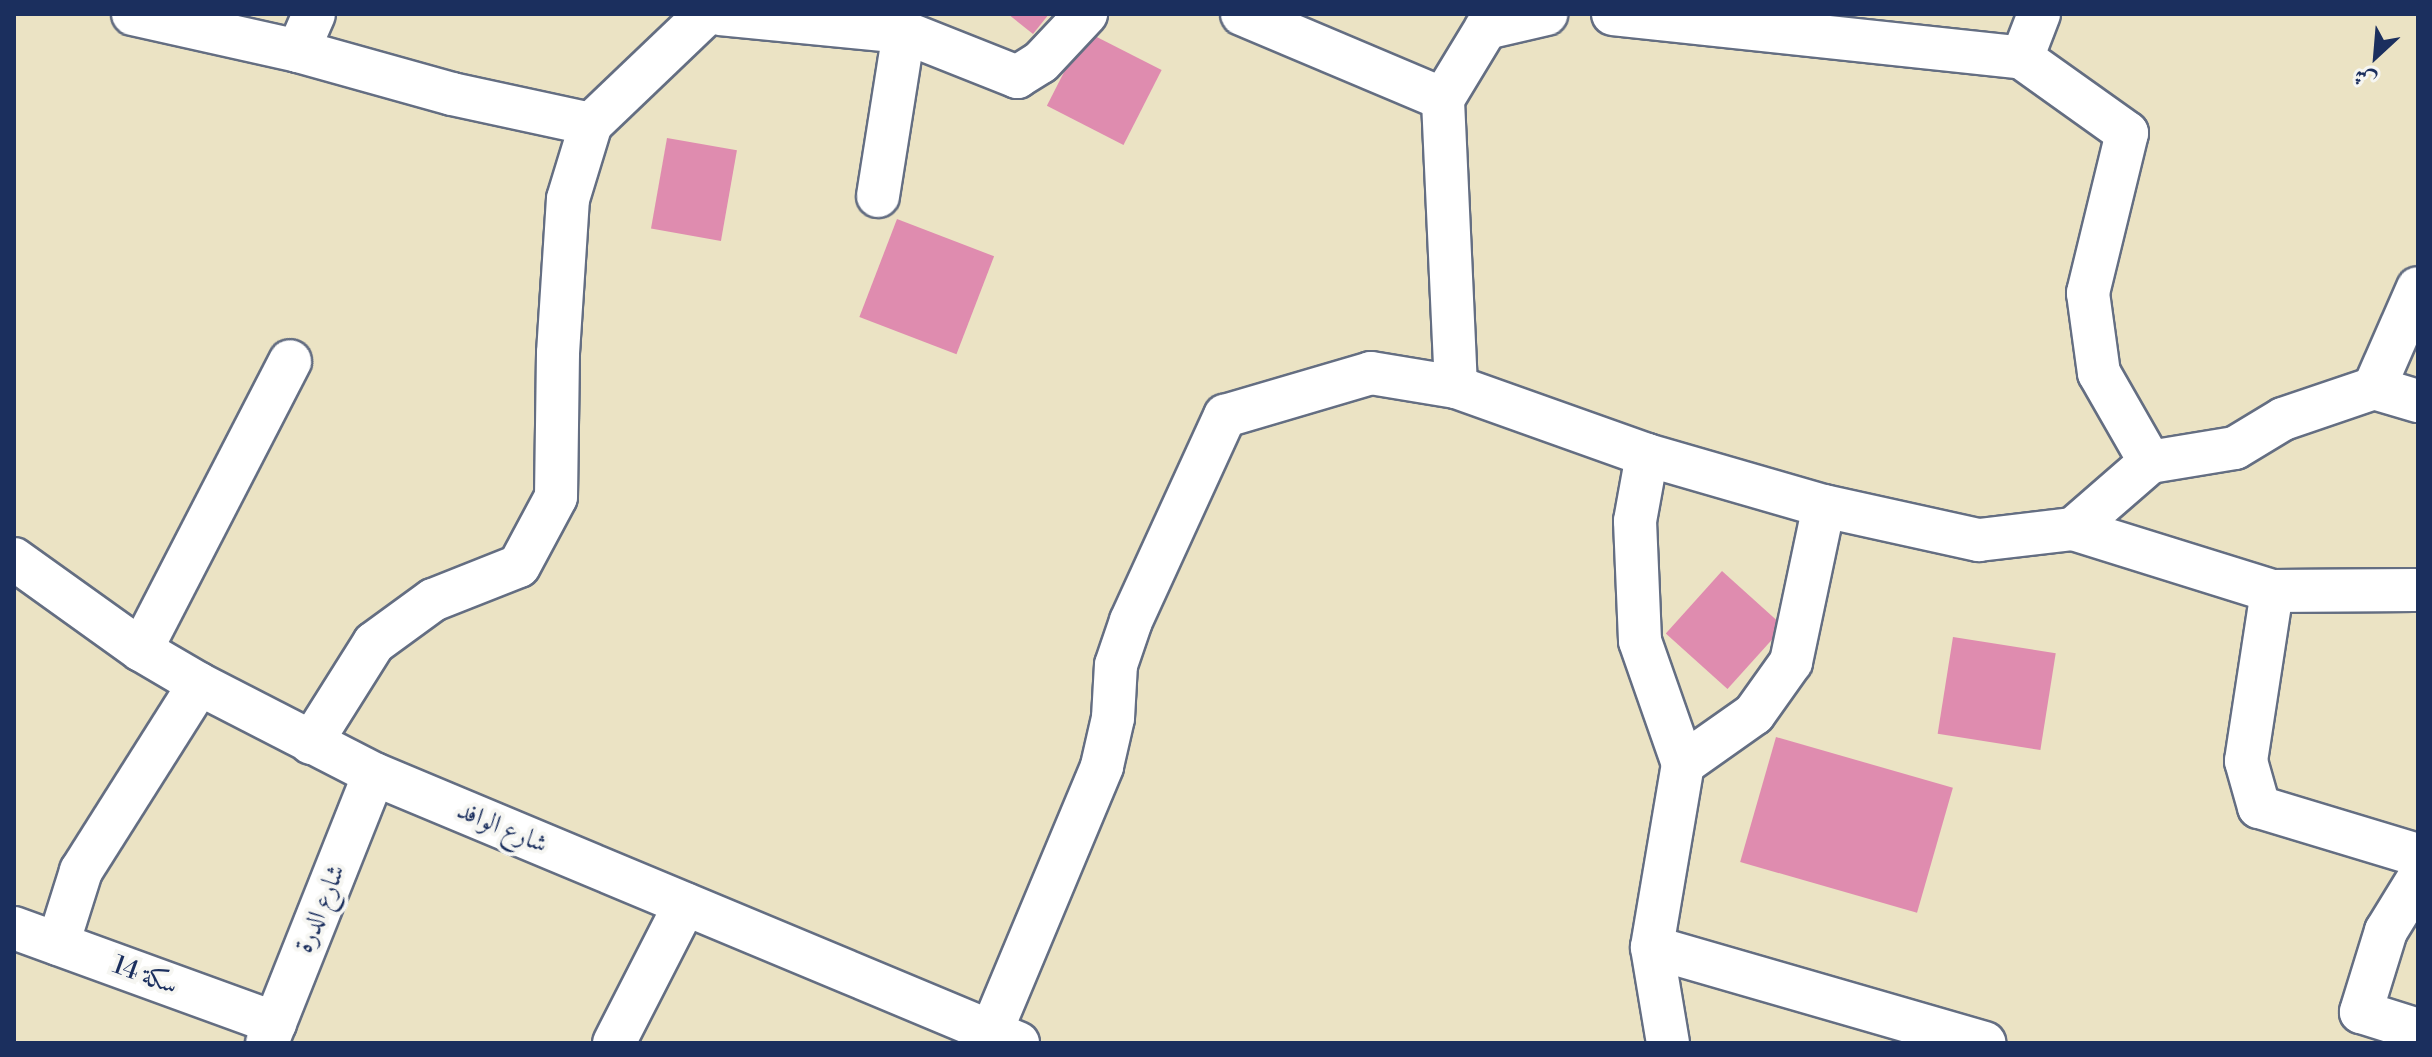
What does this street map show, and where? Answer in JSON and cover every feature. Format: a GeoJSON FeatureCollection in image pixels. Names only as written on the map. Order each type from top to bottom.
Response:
{"type":"FeatureCollection","features":[{"type":"Feature","properties":{"kind":"street"},"geometry":{"type":"LineString","coordinates":[[133,14],[306,32],[452,94],[591,124]]}},
{"type":"Feature","properties":{"kind":"street"},"geometry":{"type":"LineString","coordinates":[[311,743],[374,643],[433,600],[519,566],[556,497],[558,353],[568,199],[591,124],[706,14]]}},
{"type":"Feature","properties":{"kind":"street"},"geometry":{"type":"LineString","coordinates":[[720,14],[904,32],[1017,77],[1041,62],[1086,14]]}},
{"type":"Feature","properties":{"kind":"street"},"geometry":{"type":"LineString","coordinates":[[1242,14],[1443,99]]}},
{"type":"Feature","properties":{"kind":"street"},"geometry":{"type":"LineString","coordinates":[[1456,387],[1443,99],[1486,28],[1546,14]]}},
{"type":"Feature","properties":{"kind":"street"},"geometry":{"type":"LineString","coordinates":[[1613,14],[2022,58],[2127,133],[2088,293],[2099,373],[2150,462]]}},
{"type":"Feature","properties":{"kind":"street"},"geometry":{"type":"LineString","coordinates":[[2022,58],[2039,14]]}},
{"type":"Feature","properties":{"kind":"street"},"geometry":{"type":"LineString","coordinates":[[878,196],[904,32]]}},
{"type":"Feature","properties":{"kind":"street"},"geometry":{"type":"LineString","coordinates":[[2374,388],[2418,288]]}},
{"type":"Feature","properties":{"kind":"street"},"geometry":{"type":"LineString","coordinates":[[141,650],[290,361]]}},
{"type":"Feature","properties":{"kind":"street"},"geometry":{"type":"LineString","coordinates":[[1005,1037],[1102,766],[1113,718],[1116,665],[1131,621],[1225,416],[1371,373],[1456,387],[1647,455],[1824,506],[1979,540],[2073,529],[2272,591],[2415,590]]}},
{"type":"Feature","properties":{"kind":"street"},"geometry":{"type":"LineString","coordinates":[[2073,529],[2150,462],[2235,448],[2283,419],[2374,388],[2418,401]]}},
{"type":"Feature","properties":{"kind":"street"},"geometry":{"type":"LineString","coordinates":[[1647,455],[1635,521],[1640,641],[1683,764],[1652,947],[1668,1043]]}},
{"type":"Feature","properties":{"kind":"street"},"geometry":{"type":"LineString","coordinates":[[1683,764],[1754,714],[1791,662],[1824,506]]}},
{"type":"Feature","properties":{"kind":"street","name":"شارع الوافد"},"geometry":{"type":"LineString","coordinates":[[14,559],[141,650],[199,684],[374,774],[1005,1037]]}},
{"type":"Feature","properties":{"kind":"street"},"geometry":{"type":"LineString","coordinates":[[2272,591],[2246,761],[2259,807],[2418,855]]}},
{"type":"Feature","properties":{"kind":"street"},"geometry":{"type":"LineString","coordinates":[[58,944],[81,871],[199,684]]}},
{"type":"Feature","properties":{"kind":"street","name":"شارع الدرة"},"geometry":{"type":"LineString","coordinates":[[271,1033],[374,774]]}},
{"type":"Feature","properties":{"kind":"street"},"geometry":{"type":"LineString","coordinates":[[2418,879],[2386,931],[2351,1028],[2418,1030]]}},
{"type":"Feature","properties":{"kind":"street"},"geometry":{"type":"LineString","coordinates":[[614,1043],[685,904]]}},
{"type":"Feature","properties":{"kind":"street","name":"سكة 14"},"geometry":{"type":"LineString","coordinates":[[14,928],[271,1033]]}},
{"type":"Feature","properties":{"kind":"street"},"geometry":{"type":"LineString","coordinates":[[1652,947],[1984,1043]]}},
{"type":"Feature","properties":{"kind":"building"},"geometry":{"type":"Polygon","coordinates":[[[1008,14],[1049,14],[1033,34],[1008,14]]]}},
{"type":"Feature","properties":{"kind":"building"},"geometry":{"type":"Polygon","coordinates":[[[1085,31],[1162,70],[1123,145],[1047,106],[1085,31]]]}},
{"type":"Feature","properties":{"kind":"building"},"geometry":{"type":"Polygon","coordinates":[[[667,138],[737,150],[721,241],[651,229],[667,138]]]}},
{"type":"Feature","properties":{"kind":"building"},"geometry":{"type":"Polygon","coordinates":[[[897,219],[994,256],[956,354],[859,317],[897,219]]]}},
{"type":"Feature","properties":{"kind":"building"},"geometry":{"type":"Polygon","coordinates":[[[1722,571],[1784,627],[1727,689],[1666,633],[1722,571]]]}},
{"type":"Feature","properties":{"kind":"building"},"geometry":{"type":"Polygon","coordinates":[[[1953,637],[2056,653],[2040,750],[1938,734],[1953,637]]]}},
{"type":"Feature","properties":{"kind":"building"},"geometry":{"type":"Polygon","coordinates":[[[1776,737],[1953,788],[1917,913],[1740,862],[1776,737]]]}}]}
